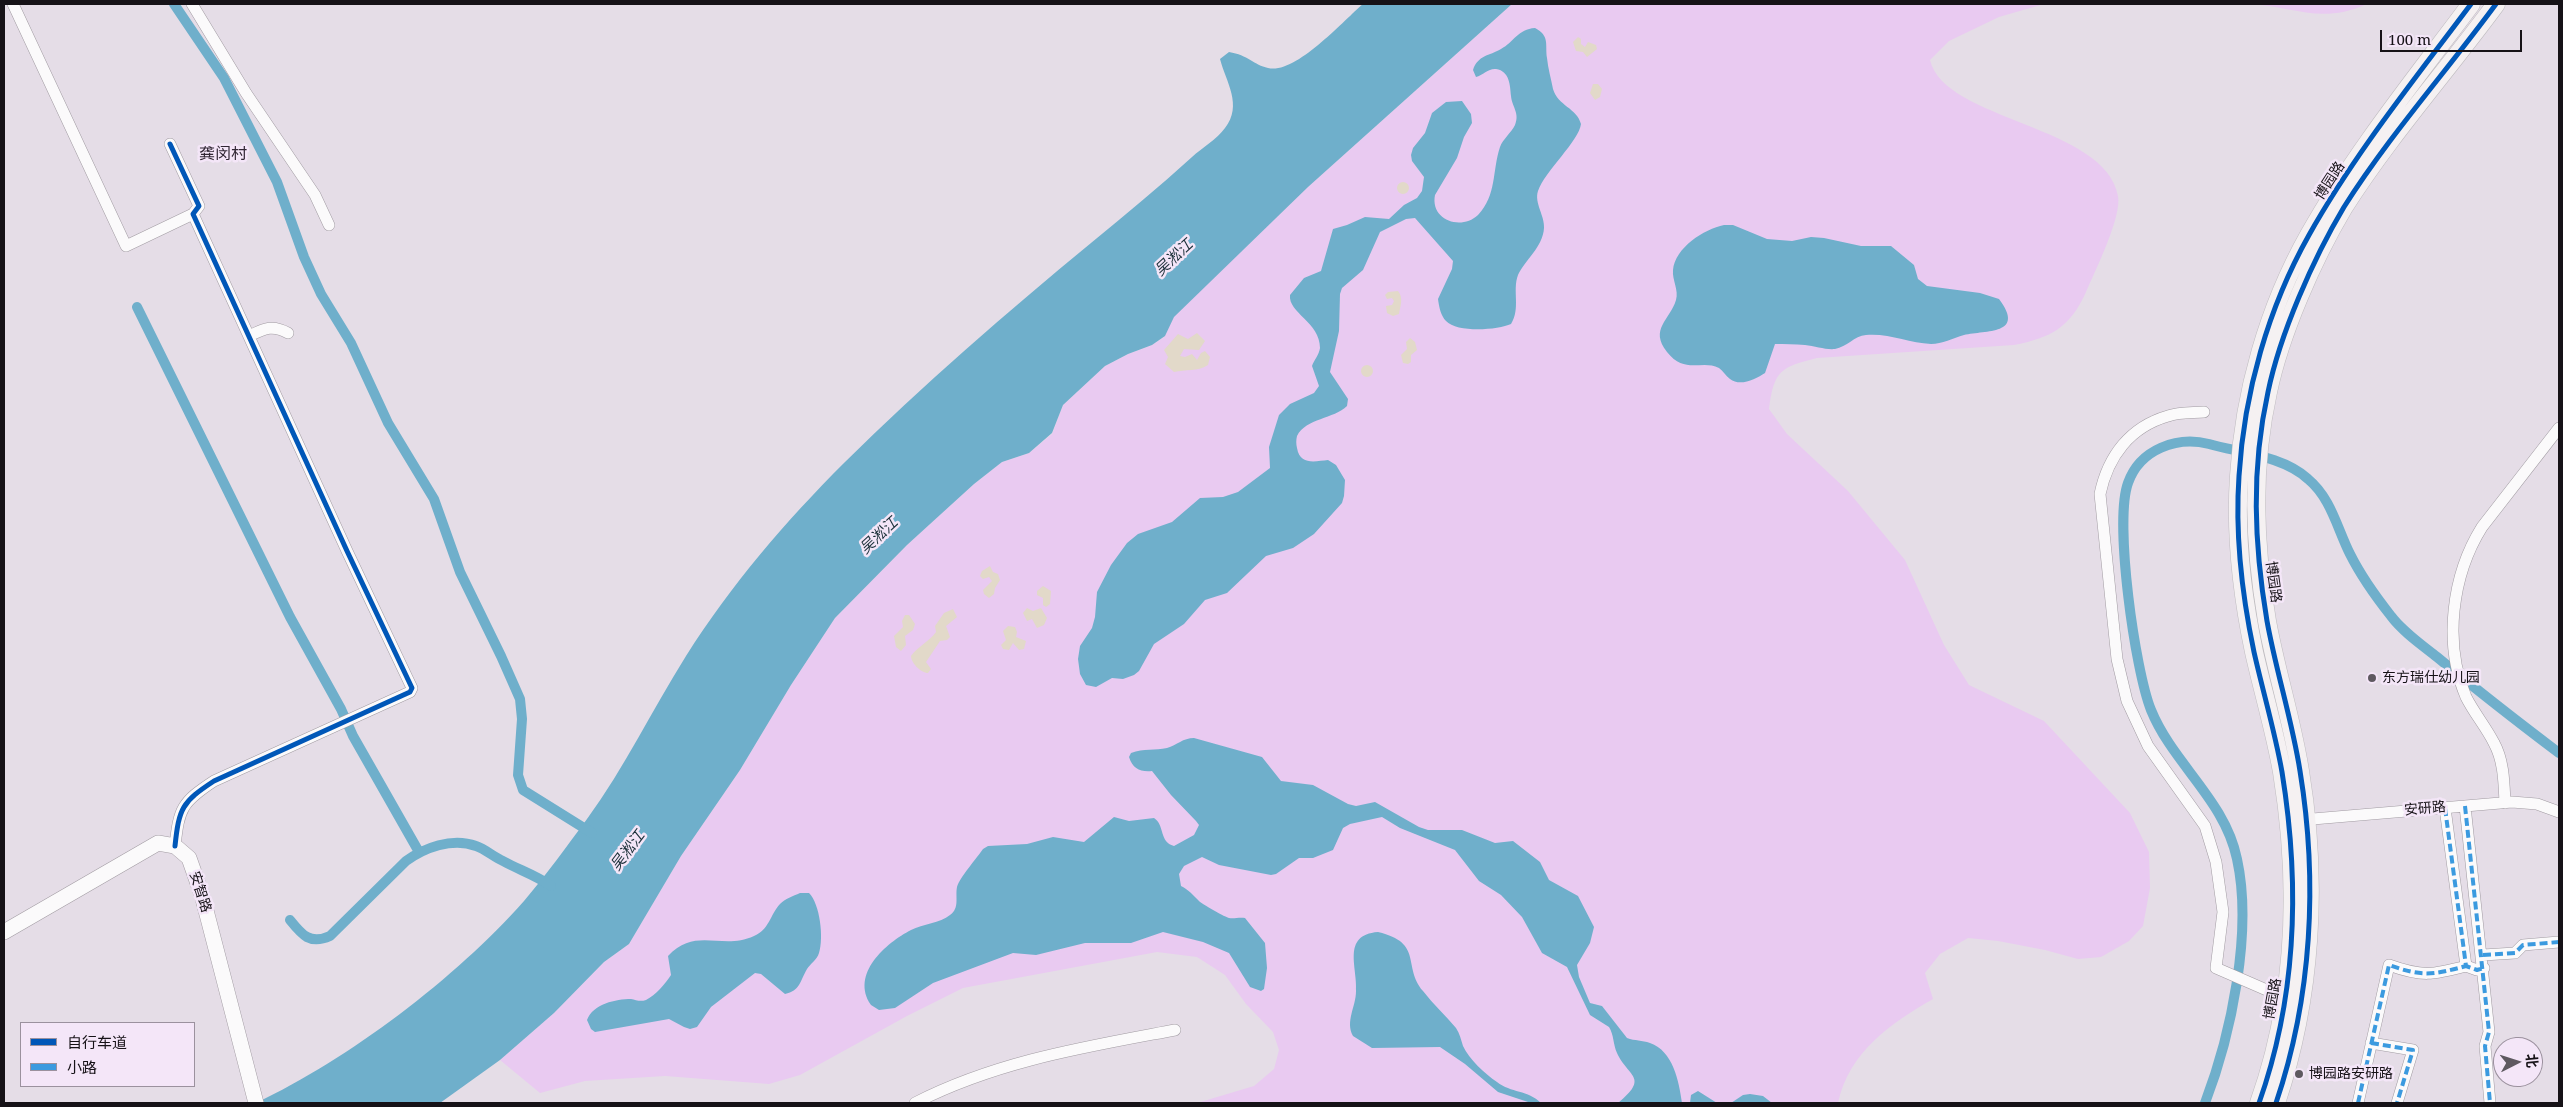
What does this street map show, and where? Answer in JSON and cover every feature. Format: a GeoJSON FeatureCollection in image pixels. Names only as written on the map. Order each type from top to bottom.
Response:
{"type":"FeatureCollection","features":[{"type":"Feature","properties":{"kind":"main road","name":"博园路"},"geometry":{"type":"LineString","coordinates":[[2259,1103],[2275,1048],[2292,958],[2294,874],[2282,772],[2254,651],[2242,577],[2247,477],[2252,434],[2254,372],[2268,330],[2308,237],[2367,145],[2471,4]]}},
{"type":"Feature","properties":{"kind":"main road","name":"博园路"},"geometry":{"type":"LineString","coordinates":[[2252,434],[2283,340],[2303,290],[2344,208],[2379,158],[2496,4]]}},
{"type":"Feature","properties":{"kind":"main road","name":"博园路"},"geometry":{"type":"LineString","coordinates":[[2247,477],[2264,598],[2294,736],[2306,819],[2310,908],[2306,969],[2291,1057],[2276,1103]]}},
{"type":"Feature","properties":{"kind":"street"},"geometry":{"type":"LineString","coordinates":[[13,4],[126,246],[193,214],[199,206],[170,144]]}},
{"type":"Feature","properties":{"kind":"street"},"geometry":{"type":"LineString","coordinates":[[192,4],[246,94],[315,195],[330,225]]}},
{"type":"Feature","properties":{"kind":"street"},"geometry":{"type":"LineString","coordinates":[[4,932],[158,843],[175,846],[178,816],[187,801],[214,781],[340,722],[410,692],[412,688],[342,542],[193,214]]}},
{"type":"Feature","properties":{"kind":"street"},"geometry":{"type":"LineString","coordinates":[[249,336],[269,327],[279,328],[288,333]]}},
{"type":"Feature","properties":{"kind":"street"},"geometry":{"type":"LineString","coordinates":[[2204,412],[2169,415],[2144,426],[2120,446],[2104,475],[2100,494],[2117,659],[2127,701],[2148,746],[2205,826],[2216,862],[2223,912],[2216,968],[2285,998]]}},
{"type":"Feature","properties":{"kind":"street"},"geometry":{"type":"LineString","coordinates":[[2505,803],[2500,756],[2495,744],[2475,712],[2461,682],[2455,652],[2458,585],[2471,544],[2559,428]]}},
{"type":"Feature","properties":{"kind":"street","name":"安研路"},"geometry":{"type":"LineString","coordinates":[[2289,822],[2505,803],[2537,804],[2559,812]]}},
{"type":"Feature","properties":{"kind":"street"},"geometry":{"type":"LineString","coordinates":[[2466,806],[2483,955],[2489,1032],[2485,1046],[2490,1103]]}},
{"type":"Feature","properties":{"kind":"street"},"geometry":{"type":"LineString","coordinates":[[2445,808],[2466,966]]}},
{"type":"Feature","properties":{"kind":"street","name":"安智路"},"geometry":{"type":"LineString","coordinates":[[175,846],[189,858],[202,895],[256,1103]]}},
{"type":"Feature","properties":{"kind":"street"},"geometry":{"type":"LineString","coordinates":[[2483,955],[2515,952],[2523,945],[2559,942]]}},
{"type":"Feature","properties":{"kind":"street"},"geometry":{"type":"LineString","coordinates":[[2358,1103],[2389,966],[2414,975],[2438,974],[2466,966],[2478,970],[2484,968]]}},
{"type":"Feature","properties":{"kind":"street"},"geometry":{"type":"LineString","coordinates":[[916,1103],[970,1078],[1018,1062],[1175,1030]]}},
{"type":"Feature","properties":{"kind":"street"},"geometry":{"type":"LineString","coordinates":[[2371,1043],[2413,1050],[2397,1103]]}},
{"type":"Feature","properties":{"kind":"shaded area"},"geometry":{"type":"Polygon","coordinates":[[[1512,4],[2044,4],[1999,17],[1949,41],[1930,60],[1942,80],[1964,97],[1992,111],[2057,138],[2086,153],[2107,172],[2118,196],[2116,217],[2107,244],[2080,304],[2066,323],[2058,329],[2038,339],[2014,345],[1817,358],[1795,364],[1781,372],[1777,378],[1769,409],[1787,434],[1848,491],[1905,560],[1944,645],[1969,685],[2044,721],[2130,813],[2149,852],[2150,888],[2143,926],[2129,941],[2101,957],[2078,959],[2045,950],[1998,941],[1968,938],[1940,954],[1925,973],[1933,999],[1887,1029],[1862,1054],[1844,1085],[1838,1103],[1197,1103],[1254,1086],[1274,1069],[1279,1050],[1273,1032],[1246,1004],[1225,975],[1197,957],[1157,952],[963,988],[907,1016],[800,1075],[769,1084],[665,1076],[585,1081],[540,1093],[500,1060],[554,1013],[604,962],[629,944],[681,856],[740,770],[791,685],[835,618],[907,545],[974,484],[1002,462],[1029,453],[1052,434],[1063,405],[1105,366],[1128,354],[1152,345],[1164,337],[1173,317],[1308,187],[1512,4]]]}},
{"type":"Feature","properties":{"kind":"shaded area"},"geometry":{"type":"Polygon","coordinates":[[[2248,4],[2367,4],[2350,10],[2321,14],[2248,4]]]}},
{"type":"Feature","properties":{"kind":"sand"},"geometry":{"type":"Polygon","coordinates":[[[1578,37],[1581,39],[1581,44],[1585,47],[1588,42],[1596,45],[1597,49],[1587,57],[1583,52],[1576,51],[1573,42],[1578,37]]]}},
{"type":"Feature","properties":{"kind":"sand"},"geometry":{"type":"Polygon","coordinates":[[[1593,84],[1598,84],[1602,89],[1600,97],[1595,100],[1590,93],[1593,84]]]}},
{"type":"Feature","properties":{"kind":"sand"},"geometry":{"type":"Polygon","coordinates":[[[1401,182],[1405,182],[1409,188],[1405,194],[1401,194],[1397,190],[1397,186],[1401,182]]]}},
{"type":"Feature","properties":{"kind":"sand"},"geometry":{"type":"Polygon","coordinates":[[[1398,291],[1401,297],[1401,305],[1399,314],[1393,316],[1387,313],[1386,306],[1392,305],[1394,301],[1392,298],[1387,299],[1385,295],[1388,292],[1398,291]]]}},
{"type":"Feature","properties":{"kind":"sand"},"geometry":{"type":"Polygon","coordinates":[[[1197,333],[1205,341],[1199,350],[1184,349],[1180,356],[1185,357],[1192,354],[1197,360],[1201,353],[1205,351],[1210,357],[1208,365],[1196,370],[1174,372],[1165,364],[1168,357],[1164,350],[1178,334],[1188,339],[1197,333]]]}},
{"type":"Feature","properties":{"kind":"sand"},"geometry":{"type":"Polygon","coordinates":[[[1410,338],[1415,342],[1417,350],[1411,355],[1411,362],[1408,364],[1403,363],[1401,355],[1407,349],[1406,342],[1410,338]]]}},
{"type":"Feature","properties":{"kind":"sand"},"geometry":{"type":"Polygon","coordinates":[[[1365,365],[1369,365],[1373,371],[1369,377],[1365,377],[1361,373],[1361,369],[1365,365]]]}},
{"type":"Feature","properties":{"kind":"sand"},"geometry":{"type":"Polygon","coordinates":[[[990,566],[993,572],[998,574],[1000,580],[994,594],[989,598],[984,594],[983,590],[992,581],[989,577],[983,579],[980,576],[982,571],[990,566]]]}},
{"type":"Feature","properties":{"kind":"sand"},"geometry":{"type":"Polygon","coordinates":[[[1043,586],[1051,591],[1050,604],[1046,607],[1043,605],[1043,598],[1037,595],[1037,591],[1043,586]]]}},
{"type":"Feature","properties":{"kind":"sand"},"geometry":{"type":"Polygon","coordinates":[[[1027,608],[1033,611],[1041,608],[1047,618],[1044,625],[1037,628],[1032,619],[1027,621],[1023,613],[1027,608]]]}},
{"type":"Feature","properties":{"kind":"sand"},"geometry":{"type":"Polygon","coordinates":[[[953,609],[957,617],[946,626],[950,637],[947,640],[940,641],[926,662],[931,669],[928,673],[922,671],[911,659],[911,656],[936,632],[935,626],[944,613],[953,609]]]}},
{"type":"Feature","properties":{"kind":"sand"},"geometry":{"type":"Polygon","coordinates":[[[905,615],[909,615],[915,624],[913,630],[905,636],[906,645],[901,651],[896,647],[894,636],[903,627],[902,621],[905,615]]]}},
{"type":"Feature","properties":{"kind":"sand"},"geometry":{"type":"Polygon","coordinates":[[[1008,626],[1015,627],[1016,637],[1026,641],[1024,649],[1019,650],[1013,643],[1009,650],[1003,649],[1001,645],[1006,640],[1003,631],[1008,626]]]}},
{"type":"Feature","properties":{"kind":"water","name":"吴淞江"},"geometry":{"type":"Polygon","coordinates":[[[1363,4],[1512,4],[1308,187],[1174,317],[1165,336],[1152,345],[1128,354],[1105,366],[1063,405],[1052,433],[1029,453],[1002,462],[974,484],[907,545],[835,618],[791,685],[740,770],[681,856],[629,944],[604,962],[554,1013],[500,1060],[440,1103],[256,1103],[328,1064],[399,1014],[467,959],[524,901],[601,799],[703,630],[740,579],[780,531],[844,463],[965,350],[1222,132],[1233,111],[1233,102],[1220,59],[1229,52],[1241,55],[1268,68],[1279,68],[1305,55],[1363,4]]]}},
{"type":"Feature","properties":{"kind":"water"},"geometry":{"type":"Polygon","coordinates":[[[1535,28],[1545,37],[1548,66],[1555,95],[1576,114],[1581,124],[1574,139],[1547,174],[1538,191],[1537,200],[1544,223],[1543,235],[1518,275],[1516,281],[1516,306],[1511,324],[1497,328],[1478,329],[1451,325],[1443,317],[1438,299],[1452,269],[1453,261],[1415,218],[1406,219],[1380,232],[1363,270],[1342,288],[1340,294],[1339,331],[1330,372],[1348,399],[1347,406],[1335,414],[1313,422],[1301,430],[1296,439],[1296,445],[1301,458],[1309,461],[1328,460],[1336,465],[1345,480],[1342,503],[1314,534],[1293,548],[1266,556],[1227,593],[1205,600],[1184,624],[1154,644],[1139,671],[1134,675],[1123,679],[1112,678],[1096,687],[1086,685],[1080,674],[1078,659],[1080,646],[1092,628],[1097,592],[1111,565],[1127,543],[1138,534],[1172,522],[1200,498],[1223,497],[1238,492],[1270,468],[1269,447],[1279,415],[1290,404],[1314,393],[1319,386],[1312,366],[1320,348],[1319,339],[1315,331],[1294,307],[1290,295],[1304,278],[1321,271],[1333,229],[1365,217],[1389,219],[1404,205],[1417,198],[1422,191],[1424,177],[1412,161],[1413,148],[1425,133],[1432,113],[1446,102],[1462,101],[1471,114],[1472,123],[1464,137],[1457,158],[1435,195],[1437,211],[1448,220],[1463,222],[1471,220],[1478,215],[1484,207],[1491,191],[1500,147],[1515,125],[1517,117],[1507,76],[1501,70],[1493,69],[1476,77],[1473,70],[1478,61],[1484,56],[1505,46],[1524,31],[1535,28]]]}},
{"type":"Feature","properties":{"kind":"water"},"geometry":{"type":"Polygon","coordinates":[[[1733,225],[1767,239],[1792,241],[1811,237],[1861,246],[1891,246],[1914,265],[1918,279],[1927,286],[1980,293],[1999,299],[2006,311],[2008,319],[2006,325],[2000,329],[1964,335],[1935,344],[1866,335],[1835,349],[1775,344],[1765,373],[1757,378],[1743,382],[1734,381],[1719,368],[1713,366],[1680,363],[1667,352],[1660,337],[1662,325],[1676,300],[1677,292],[1673,278],[1675,262],[1679,254],[1692,241],[1716,227],[1733,225]]]}},
{"type":"Feature","properties":{"kind":"water"},"geometry":{"type":"Polygon","coordinates":[[[1194,738],[1262,757],[1281,781],[1313,785],[1348,804],[1356,806],[1375,802],[1419,827],[1428,830],[1462,830],[1495,843],[1513,841],[1540,862],[1549,880],[1578,896],[1594,927],[1590,943],[1577,965],[1579,977],[1590,1003],[1602,1006],[1627,1038],[1650,1043],[1664,1053],[1677,1076],[1682,1103],[1618,1103],[1633,1088],[1634,1077],[1617,1053],[1609,1027],[1590,1015],[1567,967],[1542,953],[1522,917],[1501,895],[1479,881],[1455,850],[1400,828],[1382,817],[1350,824],[1343,828],[1333,850],[1313,858],[1299,858],[1276,874],[1271,875],[1219,865],[1202,857],[1184,866],[1179,874],[1181,886],[1200,902],[1224,916],[1245,918],[1265,943],[1267,968],[1264,989],[1261,991],[1250,987],[1229,953],[1203,942],[1163,932],[1131,943],[1085,943],[1036,955],[1013,953],[933,983],[895,1008],[879,1010],[871,1005],[866,993],[865,982],[868,971],[874,961],[882,951],[901,936],[916,928],[946,918],[953,912],[956,906],[959,883],[983,849],[988,846],[1027,844],[1053,837],[1084,842],[1114,817],[1129,821],[1154,818],[1160,825],[1166,841],[1174,846],[1194,835],[1199,825],[1196,821],[1171,795],[1152,771],[1137,769],[1129,757],[1131,753],[1136,751],[1167,748],[1194,738]]]}},
{"type":"Feature","properties":{"kind":"water"},"geometry":{"type":"Polygon","coordinates":[[[800,893],[809,893],[813,898],[820,922],[821,939],[818,955],[794,991],[785,994],[761,974],[755,973],[711,1007],[697,1027],[690,1029],[669,1019],[595,1032],[591,1029],[587,1020],[594,1010],[600,1006],[619,1000],[644,1001],[657,992],[671,975],[668,956],[678,947],[699,940],[731,941],[754,936],[763,930],[780,904],[800,893]]]}},
{"type":"Feature","properties":{"kind":"water"},"geometry":{"type":"Polygon","coordinates":[[[1378,932],[1401,942],[1407,949],[1417,982],[1456,1028],[1463,1046],[1478,1066],[1502,1086],[1531,1096],[1541,1103],[1531,1103],[1498,1092],[1465,1064],[1440,1047],[1372,1048],[1353,1036],[1350,1019],[1356,997],[1355,946],[1359,939],[1367,934],[1378,932]]]}},
{"type":"Feature","properties":{"kind":"water"},"geometry":{"type":"Polygon","coordinates":[[[1698,1091],[1717,1103],[1690,1103],[1691,1095],[1698,1091]]]}},
{"type":"Feature","properties":{"kind":"water"},"geometry":{"type":"Polygon","coordinates":[[[1743,1095],[1763,1096],[1772,1103],[1731,1103],[1743,1095]]]}},
{"type":"Feature","properties":{"kind":"waterway"},"geometry":{"type":"LineString","coordinates":[[174,4],[224,78],[277,182],[304,257],[321,294],[351,343],[388,423],[434,499],[460,572],[520,699],[522,719],[518,775],[523,790],[592,833]]}},
{"type":"Feature","properties":{"kind":"waterway"},"geometry":{"type":"LineString","coordinates":[[137,307],[290,617],[341,709],[353,736],[419,852]]}},
{"type":"Feature","properties":{"kind":"waterway"},"geometry":{"type":"LineString","coordinates":[[2205,1103],[2223,1046],[2237,983],[2241,950],[2241,888],[2237,859],[2231,838],[2222,818],[2172,748],[2151,710],[2145,690],[2128,596],[2123,529],[2124,502],[2128,483],[2141,461],[2150,454],[2172,444],[2197,442],[2261,456],[2298,471],[2316,487],[2328,504],[2359,570],[2374,594],[2396,622],[2419,643],[2559,753]]}},
{"type":"Feature","properties":{"kind":"waterway"},"geometry":{"type":"LineString","coordinates":[[290,920],[307,937],[323,939],[330,936],[406,861],[430,848],[448,843],[479,847],[551,886]]}},
{"type":"Feature","properties":{"kind":"marked path"},"geometry":{"type":"LineString","coordinates":[[2465,806],[2489,1032],[2485,1046],[2490,1103]]}},
{"type":"Feature","properties":{"kind":"marked path"},"geometry":{"type":"LineString","coordinates":[[2445,808],[2466,966],[2477,970],[2484,968]]}},
{"type":"Feature","properties":{"kind":"marked path"},"geometry":{"type":"LineString","coordinates":[[2483,955],[2515,953],[2523,945],[2559,942]]}},
{"type":"Feature","properties":{"kind":"marked path"},"geometry":{"type":"LineString","coordinates":[[2358,1103],[2389,965],[2419,973],[2436,973],[2466,966]]}},
{"type":"Feature","properties":{"kind":"marked path"},"geometry":{"type":"LineString","coordinates":[[2371,1043],[2413,1050],[2397,1103]]}},
{"type":"Feature","properties":{"kind":"cycle path"},"geometry":{"type":"LineString","coordinates":[[2259,1103],[2272,1063],[2288,981],[2293,897],[2288,814],[2282,772],[2254,652],[2240,564],[2238,498],[2246,414],[2260,352],[2270,321],[2294,263],[2309,235],[2366,146],[2407,88],[2471,4]]}},
{"type":"Feature","properties":{"kind":"cycle path"},"geometry":{"type":"LineString","coordinates":[[2276,1103],[2288,1063],[2304,980],[2310,896],[2306,812],[2300,771],[2267,621],[2259,564],[2256,506],[2257,478],[2259,449],[2268,392],[2273,370],[2299,297],[2309,273],[2344,207],[2399,129],[2496,4]]}},
{"type":"Feature","properties":{"kind":"cycle path"},"geometry":{"type":"LineString","coordinates":[[170,144],[199,206],[193,214],[347,551],[412,688],[410,692],[214,781],[195,795],[184,807],[178,823],[175,846]]}},
{"type":"Feature","properties":{"kind":"place","name":"东方瑞仕幼儿园"},"geometry":{"type":"Point","coordinates":[2372,678]}},
{"type":"Feature","properties":{"kind":"place","name":"博园路安研路"},"geometry":{"type":"Point","coordinates":[2299,1074]}},
{"type":"Feature","properties":{"kind":"district","name":"龚闵村"},"geometry":{"type":"Point","coordinates":[223,154]}}]}
